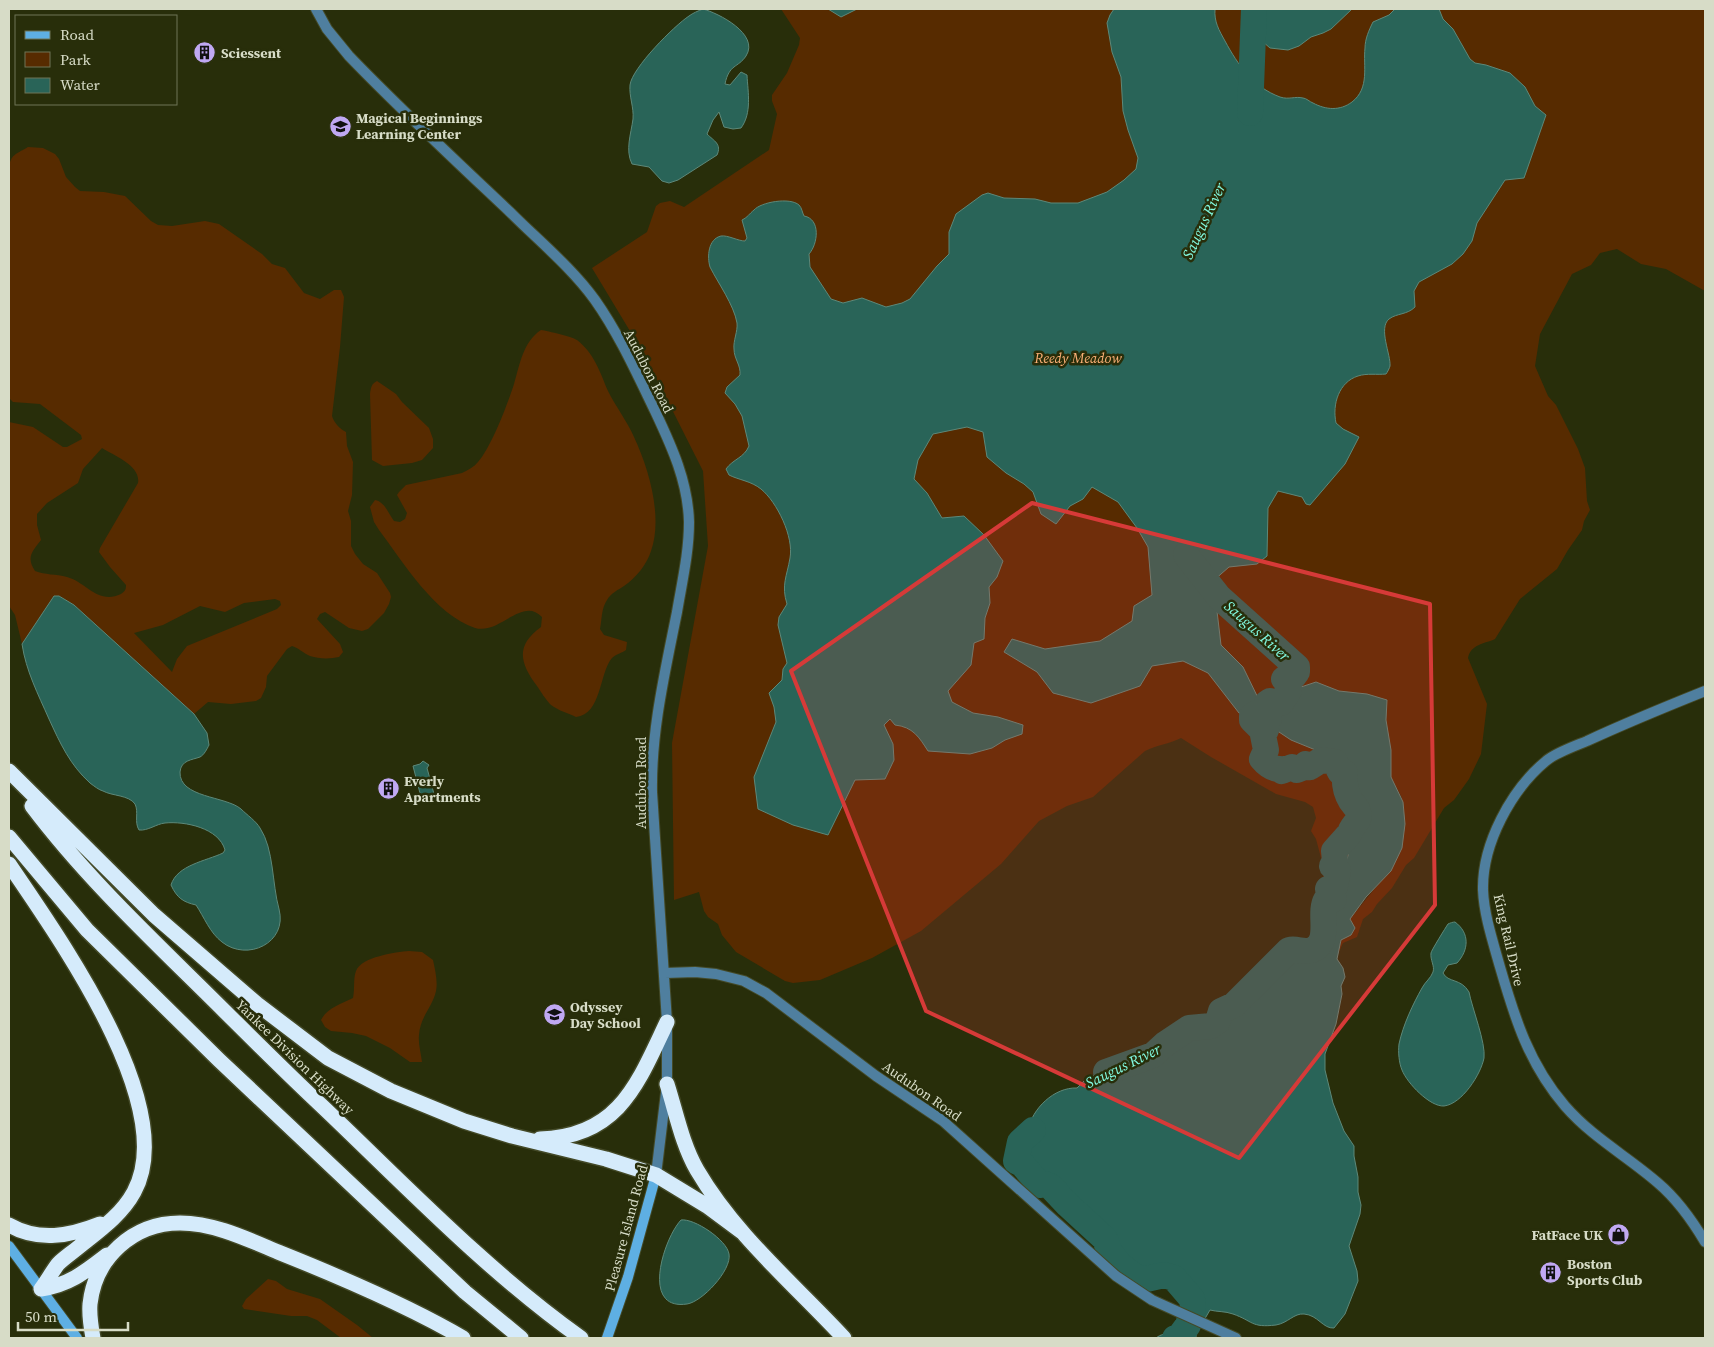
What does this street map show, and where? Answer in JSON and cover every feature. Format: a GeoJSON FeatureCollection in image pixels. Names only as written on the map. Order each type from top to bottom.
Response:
{"type":"FeatureCollection","features":[{"type":"Feature","properties":{"kind":"highway"},"geometry":{"type":"LineString","coordinates":[[9,771],[154,915],[257,1004],[304,1041],[353,1073],[464,1121],[512,1136],[606,1159],[656,1175],[694,1198],[742,1232]]}},
{"type":"Feature","properties":{"kind":"highway","name":"Yankee Division Highway"},"geometry":{"type":"LineString","coordinates":[[9,776],[75,858],[122,910],[439,1218],[506,1278],[580,1338]]}},
{"type":"Feature","properties":{"kind":"highway"},"geometry":{"type":"LineString","coordinates":[[9,837],[88,930],[219,1060],[466,1292],[521,1338]]}},
{"type":"Feature","properties":{"kind":"highway"},"geometry":{"type":"LineString","coordinates":[[9,864],[82,975],[104,1016],[139,1104],[145,1138],[143,1167],[138,1186],[124,1208],[58,1264],[41,1290]]}},
{"type":"Feature","properties":{"kind":"highway"},"geometry":{"type":"LineString","coordinates":[[512,1136],[538,1139],[561,1137],[593,1126],[612,1114],[636,1086],[667,1022]]}},
{"type":"Feature","properties":{"kind":"highway"},"geometry":{"type":"LineString","coordinates":[[667,1084],[686,1144],[696,1168],[713,1195],[742,1232],[844,1338]]}},
{"type":"Feature","properties":{"kind":"highway"},"geometry":{"type":"LineString","coordinates":[[9,1225],[27,1233],[56,1236],[76,1233],[115,1217]]}},
{"type":"Feature","properties":{"kind":"highway"},"geometry":{"type":"LineString","coordinates":[[41,1290],[75,1279],[117,1247],[142,1232],[180,1223],[216,1228],[306,1263],[419,1314],[463,1338]]}},
{"type":"Feature","properties":{"kind":"highway"},"geometry":{"type":"LineString","coordinates":[[93,1338],[90,1305],[92,1292],[103,1266],[117,1247]]}},
{"type":"Feature","properties":{"kind":"street","name":"Audubon Road"},"geometry":{"type":"LineString","coordinates":[[316,9],[327,29],[349,56],[554,255],[588,291],[601,309],[623,348],[667,436],[681,470],[687,499],[689,539],[686,566],[659,704],[653,750],[652,782],[665,973],[695,972],[716,974],[744,981],[766,993],[876,1076],[944,1121],[1116,1276],[1141,1295],[1234,1337]]}},
{"type":"Feature","properties":{"kind":"street","name":"King Rail Drive"},"geometry":{"type":"LineString","coordinates":[[1705,692],[1654,711],[1547,760],[1521,788],[1492,837],[1485,865],[1483,889],[1486,914],[1512,1009],[1523,1040],[1539,1070],[1560,1100],[1579,1121],[1671,1195],[1690,1217],[1705,1242]]}},
{"type":"Feature","properties":{"kind":"street","name":"Pleasure Island Road"},"geometry":{"type":"LineString","coordinates":[[607,1338],[628,1277],[656,1175],[667,1084],[665,973]]}},
{"type":"Feature","properties":{"kind":"street"},"geometry":{"type":"LineString","coordinates":[[9,1246],[77,1338]]}},
{"type":"Feature","properties":{"kind":"highlighted area"},"geometry":{"type":"Polygon","coordinates":[[[1032,503],[1430,604],[1435,905],[1239,1158],[926,1011],[791,671],[1032,503]]]}},
{"type":"Feature","properties":{"kind":"green space","name":"Reedy Meadow"},"geometry":{"type":"Polygon","coordinates":[[[781,9],[1705,9],[1705,291],[1666,269],[1641,264],[1617,249],[1600,253],[1591,265],[1572,274],[1540,334],[1535,366],[1548,396],[1556,405],[1578,449],[1585,468],[1587,501],[1590,510],[1582,530],[1557,569],[1520,599],[1495,639],[1478,645],[1470,653],[1468,658],[1487,704],[1481,754],[1469,779],[1454,800],[1444,808],[1414,858],[1406,865],[1392,888],[1372,912],[1363,919],[1357,937],[1343,943],[1338,954],[1341,940],[1351,935],[1350,919],[1380,882],[1402,798],[1391,777],[1391,766],[1367,694],[1339,691],[1316,682],[1261,704],[1220,688],[1239,713],[1264,722],[1291,740],[1318,751],[1335,763],[1349,794],[1356,817],[1343,879],[1323,919],[1334,931],[1320,950],[1316,951],[1322,943],[1323,929],[1318,922],[1313,920],[1321,902],[1324,869],[1316,839],[1311,831],[1316,818],[1313,807],[1305,802],[1276,794],[1181,738],[1145,751],[1093,797],[1067,806],[1039,821],[1001,864],[921,931],[872,958],[820,980],[793,983],[785,981],[736,952],[722,935],[718,924],[708,917],[704,911],[699,892],[674,900],[672,743],[708,546],[703,471],[645,356],[592,268],[647,232],[656,206],[660,203],[670,201],[684,207],[769,150],[777,114],[772,101],[772,95],[787,73],[800,38],[781,9]]]}},
{"type":"Feature","properties":{"kind":"green space"},"geometry":{"type":"Polygon","coordinates":[[[28,147],[43,148],[55,154],[66,177],[80,191],[104,192],[125,196],[151,221],[158,225],[172,226],[205,221],[219,224],[262,254],[272,264],[285,268],[304,293],[320,299],[334,290],[341,290],[344,297],[332,416],[338,426],[346,432],[347,446],[353,462],[352,495],[348,511],[351,521],[351,546],[363,564],[377,573],[391,597],[384,613],[368,629],[362,631],[349,628],[325,612],[320,614],[317,619],[340,644],[343,652],[339,657],[321,658],[310,656],[292,646],[287,649],[267,676],[266,687],[261,698],[256,701],[231,704],[208,702],[194,714],[74,605],[59,596],[54,596],[22,644],[15,615],[9,606],[9,422],[33,427],[63,447],[67,447],[82,439],[81,435],[40,404],[13,402],[9,398],[9,166],[13,156],[28,147]],[[102,448],[83,469],[78,483],[47,503],[37,514],[37,525],[41,540],[31,555],[31,562],[35,571],[67,577],[92,592],[106,597],[113,597],[121,594],[126,585],[99,552],[138,483],[138,477],[126,462],[102,448]],[[275,599],[244,603],[225,612],[200,606],[163,625],[134,633],[172,672],[177,659],[187,646],[277,609],[281,605],[280,601],[275,599]]]}},
{"type":"Feature","properties":{"kind":"green space"},"geometry":{"type":"Polygon","coordinates":[[[541,330],[577,340],[592,357],[640,450],[653,493],[655,508],[654,538],[647,561],[633,579],[610,595],[603,611],[600,629],[604,635],[627,642],[626,650],[612,658],[591,709],[576,717],[551,705],[531,678],[524,662],[524,648],[527,641],[541,627],[542,617],[534,612],[527,611],[484,629],[475,628],[460,621],[433,600],[409,572],[374,522],[370,507],[375,500],[378,501],[384,505],[394,521],[400,522],[405,519],[407,513],[397,495],[406,485],[462,473],[476,464],[488,447],[499,425],[526,347],[541,330]]]}},
{"type":"Feature","properties":{"kind":"green space"},"geometry":{"type":"Polygon","coordinates":[[[377,381],[396,394],[429,428],[433,439],[433,448],[422,460],[383,466],[372,460],[370,394],[372,385],[377,381]]]}},
{"type":"Feature","properties":{"kind":"green space"},"geometry":{"type":"Polygon","coordinates":[[[409,951],[422,952],[433,960],[436,976],[437,987],[424,1017],[419,1035],[422,1062],[410,1062],[390,1048],[366,1036],[331,1031],[325,1027],[321,1020],[327,1012],[353,998],[355,974],[359,966],[380,956],[409,951]]]}},
{"type":"Feature","properties":{"kind":"green space"},"geometry":{"type":"Polygon","coordinates":[[[268,1279],[276,1281],[287,1289],[320,1299],[373,1338],[341,1338],[317,1320],[307,1316],[291,1316],[244,1309],[242,1306],[246,1299],[268,1279]]]}},
{"type":"Feature","properties":{"kind":"water"},"geometry":{"type":"Polygon","coordinates":[[[703,9],[727,20],[743,33],[747,40],[749,48],[746,56],[731,70],[725,84],[730,85],[741,72],[747,75],[749,103],[747,116],[741,128],[733,129],[724,127],[719,112],[707,134],[718,145],[717,155],[678,180],[669,183],[662,181],[649,167],[632,164],[630,159],[629,148],[633,115],[630,85],[638,68],[664,38],[689,16],[703,9]]]}},
{"type":"Feature","properties":{"kind":"water"},"geometry":{"type":"Polygon","coordinates":[[[828,9],[857,9],[841,17],[828,9]]]}},
{"type":"Feature","properties":{"kind":"water"},"geometry":{"type":"Polygon","coordinates":[[[1114,9],[1215,9],[1216,22],[1230,50],[1241,67],[1254,81],[1270,93],[1280,97],[1304,98],[1328,108],[1338,108],[1352,102],[1361,90],[1365,76],[1366,41],[1373,22],[1389,15],[1395,9],[1439,9],[1443,19],[1453,29],[1470,59],[1475,63],[1510,73],[1525,87],[1535,106],[1546,115],[1524,178],[1505,180],[1477,223],[1472,241],[1463,254],[1452,264],[1419,282],[1414,291],[1415,307],[1392,317],[1386,323],[1385,335],[1390,366],[1386,374],[1358,376],[1351,379],[1342,388],[1336,401],[1336,423],[1359,437],[1345,464],[1310,505],[1306,504],[1302,497],[1278,491],[1268,508],[1267,556],[1257,564],[1229,567],[1205,588],[1217,611],[1221,645],[1243,667],[1261,704],[1316,682],[1339,691],[1367,694],[1387,700],[1386,720],[1391,750],[1391,777],[1403,802],[1405,824],[1402,848],[1391,871],[1366,897],[1350,919],[1355,928],[1351,935],[1341,940],[1337,959],[1343,968],[1345,977],[1341,986],[1342,994],[1336,1024],[1325,1054],[1325,1070],[1333,1103],[1344,1131],[1354,1146],[1361,1205],[1360,1214],[1349,1246],[1357,1271],[1358,1281],[1345,1314],[1334,1328],[1330,1328],[1313,1317],[1304,1314],[1297,1315],[1280,1324],[1262,1326],[1230,1313],[1210,1310],[1196,1334],[1196,1338],[1156,1338],[1175,1332],[1182,1326],[1191,1303],[1181,1298],[1175,1289],[1161,1286],[1110,1251],[1088,1229],[1076,1221],[1044,1183],[1016,1160],[1016,1142],[1028,1130],[1030,1122],[1039,1107],[1052,1095],[1060,1091],[1077,1088],[1084,1081],[1129,1056],[1144,1061],[1159,1056],[1207,1024],[1213,1017],[1236,1008],[1275,975],[1299,946],[1316,951],[1320,949],[1333,931],[1323,919],[1323,911],[1333,902],[1343,879],[1356,817],[1349,794],[1335,763],[1318,751],[1291,740],[1264,722],[1239,713],[1208,673],[1183,661],[1152,666],[1140,686],[1091,703],[1053,693],[1037,672],[1004,652],[1012,639],[1045,649],[1100,641],[1132,621],[1134,606],[1152,595],[1148,547],[1118,502],[1092,487],[1083,499],[1070,506],[1056,524],[1041,514],[1033,492],[987,457],[983,432],[967,427],[933,434],[918,460],[914,479],[927,493],[942,518],[964,516],[984,535],[1003,561],[997,577],[989,587],[990,603],[985,618],[984,639],[974,643],[971,665],[948,691],[952,702],[973,713],[998,717],[1023,725],[1022,734],[1005,740],[992,748],[970,754],[928,751],[922,741],[911,730],[895,725],[890,719],[884,725],[893,744],[894,760],[885,779],[855,780],[828,835],[793,825],[758,809],[754,777],[776,722],[774,707],[769,693],[782,680],[783,669],[787,663],[778,625],[779,617],[787,604],[785,581],[791,550],[787,530],[773,502],[761,489],[729,475],[726,469],[749,446],[742,416],[735,404],[725,393],[727,387],[740,375],[734,349],[737,323],[729,302],[710,267],[709,254],[711,244],[721,236],[745,241],[747,238],[742,220],[758,207],[783,201],[795,203],[800,206],[804,216],[813,222],[815,227],[816,238],[809,254],[810,267],[831,299],[843,303],[862,298],[886,307],[910,299],[949,254],[949,232],[956,214],[982,195],[988,193],[1004,198],[1035,199],[1051,203],[1078,203],[1107,192],[1136,169],[1138,158],[1123,111],[1121,77],[1112,52],[1107,23],[1114,9]]]}},
{"type":"Feature","properties":{"kind":"water"},"geometry":{"type":"Polygon","coordinates":[[[1246,9],[1352,9],[1331,29],[1311,37],[1299,46],[1288,50],[1270,48],[1262,41],[1246,15],[1246,9]]]}},
{"type":"Feature","properties":{"kind":"water"},"geometry":{"type":"Polygon","coordinates":[[[54,596],[59,596],[74,605],[194,714],[207,733],[209,745],[204,753],[200,757],[187,761],[182,765],[180,772],[182,781],[195,792],[225,801],[241,809],[256,823],[265,836],[280,921],[272,940],[263,946],[243,950],[232,948],[222,942],[211,930],[196,905],[181,899],[171,885],[174,878],[186,868],[223,853],[225,850],[222,842],[216,836],[200,827],[182,823],[165,823],[139,830],[135,804],[125,797],[107,793],[95,787],[77,769],[66,753],[33,682],[26,664],[22,644],[54,596]]]}},
{"type":"Feature","properties":{"kind":"water"},"geometry":{"type":"Polygon","coordinates":[[[423,761],[429,765],[427,768],[434,794],[421,797],[413,766],[423,761]]]}},
{"type":"Feature","properties":{"kind":"water"},"geometry":{"type":"Polygon","coordinates":[[[1455,922],[1463,931],[1466,947],[1457,963],[1448,965],[1443,973],[1448,978],[1459,982],[1469,992],[1481,1035],[1484,1058],[1479,1072],[1470,1087],[1457,1100],[1444,1106],[1432,1103],[1409,1081],[1401,1067],[1399,1044],[1412,1008],[1423,986],[1433,972],[1432,951],[1448,924],[1455,922]]]}},
{"type":"Feature","properties":{"kind":"water"},"geometry":{"type":"Polygon","coordinates":[[[681,1220],[694,1222],[709,1231],[722,1242],[729,1254],[726,1268],[715,1284],[700,1298],[687,1304],[673,1303],[664,1296],[660,1285],[663,1256],[674,1229],[681,1220]]]}},
{"type":"Feature","properties":{"kind":"waterway","name":"Saugus River"},"geometry":{"type":"LineString","coordinates":[[1250,113],[1254,9]]}},
{"type":"Feature","properties":{"kind":"waterway","name":"Saugus River"},"geometry":{"type":"LineString","coordinates":[[1106,1072],[1153,1055],[1165,1044],[1189,1028],[1211,1026],[1218,1021],[1221,1011],[1234,1005],[1289,950],[1309,951],[1318,946],[1322,941],[1323,913],[1326,900],[1334,899],[1328,889],[1335,886],[1338,871],[1332,866],[1335,861],[1334,851],[1350,833],[1359,818],[1347,791],[1345,773],[1340,772],[1335,762],[1321,760],[1310,767],[1306,764],[1297,770],[1292,767],[1282,771],[1270,766],[1262,759],[1266,750],[1263,735],[1266,730],[1264,727],[1259,727],[1252,720],[1252,716],[1255,714],[1258,719],[1269,719],[1267,703],[1270,701],[1281,703],[1289,690],[1289,681],[1284,679],[1294,676],[1297,672],[1297,667],[1219,597],[1186,555]]}},
{"type":"Feature","properties":{"kind":"waterway","name":"Saugus River"},"geometry":{"type":"LineString","coordinates":[[1033,1130],[1020,1142],[1016,1161],[1022,1164],[1040,1185],[1045,1184],[1051,1187],[1105,1239],[1109,1251],[1120,1265],[1142,1280],[1164,1275],[1174,1278],[1192,1299],[1193,1308],[1188,1325],[1180,1336],[1175,1338]]}},
{"type":"Feature","properties":{"kind":"place","name":"Sciessent"},"geometry":{"type":"Point","coordinates":[205,53]}},
{"type":"Feature","properties":{"kind":"place","name":"Magical Beginnings Learning Center"},"geometry":{"type":"Point","coordinates":[340,126]}},
{"type":"Feature","properties":{"kind":"place","name":"Everly Apartments"},"geometry":{"type":"Point","coordinates":[388,789]}},
{"type":"Feature","properties":{"kind":"place","name":"Odyssey Day School"},"geometry":{"type":"Point","coordinates":[554,1015]}},
{"type":"Feature","properties":{"kind":"place","name":"FatFace UK"},"geometry":{"type":"Point","coordinates":[1619,1235]}},
{"type":"Feature","properties":{"kind":"place","name":"Boston Sports Club"},"geometry":{"type":"Point","coordinates":[1551,1272]}}]}
